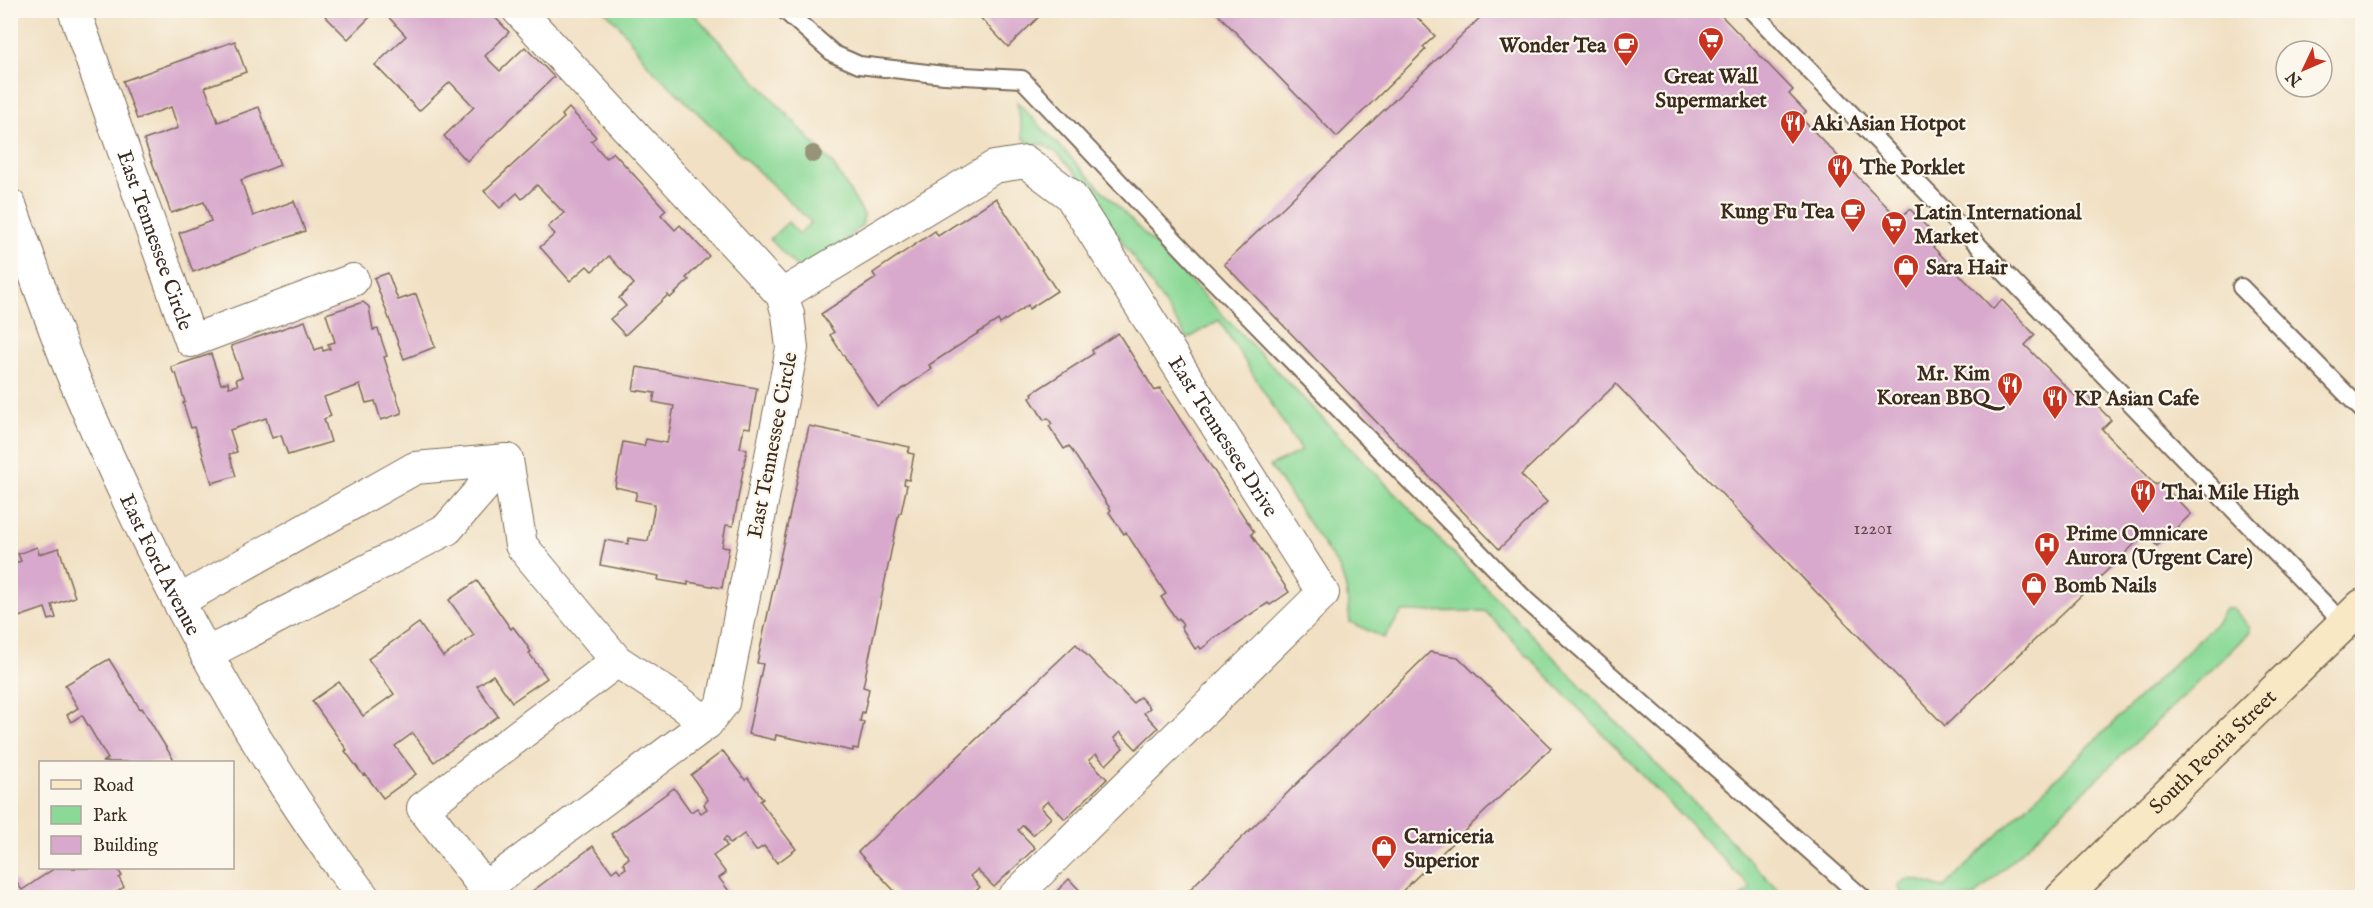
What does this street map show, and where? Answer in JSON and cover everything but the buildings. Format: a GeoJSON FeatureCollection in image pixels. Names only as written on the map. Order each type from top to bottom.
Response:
{"type":"FeatureCollection","features":[{"type":"Feature","properties":{"kind":"main road","name":"South Peoria Street"},"geometry":{"type":"LineString","coordinates":[[2062,897],[2353,615]]}},
{"type":"Feature","properties":{"kind":"street","name":"East Tennessee Circle"},"geometry":{"type":"LineString","coordinates":[[74,10],[191,341],[353,280]]}},
{"type":"Feature","properties":{"kind":"street","name":"East Tennessee Circle"},"geometry":{"type":"LineString","coordinates":[[518,10],[782,295],[788,314],[792,348],[723,703],[707,723],[485,888],[423,808],[618,661]]}},
{"type":"Feature","properties":{"kind":"street","name":"East Tennessee Drive"},"geometry":{"type":"LineString","coordinates":[[782,295],[994,167],[1026,162],[1070,195],[1323,593],[1012,897]]}},
{"type":"Feature","properties":{"kind":"street","name":"East Ford Avenue"},"geometry":{"type":"LineString","coordinates":[[10,205],[72,373],[127,501],[206,654],[271,762],[341,867],[364,897]]}},
{"type":"Feature","properties":{"kind":"street"},"geometry":{"type":"LineString","coordinates":[[179,601],[415,468],[507,460]]}},
{"type":"Feature","properties":{"kind":"street"},"geometry":{"type":"LineString","coordinates":[[206,654],[447,529],[507,460]]}},
{"type":"Feature","properties":{"kind":"street"},"geometry":{"type":"LineString","coordinates":[[507,460],[521,545],[618,661],[707,723]]}},
{"type":"Feature","properties":{"kind":"lane"},"geometry":{"type":"LineString","coordinates":[[784,10],[834,54],[859,65],[944,75],[1022,79],[1207,274],[1527,601],[1863,897]]}},
{"type":"Feature","properties":{"kind":"lane"},"geometry":{"type":"LineString","coordinates":[[1751,10],[2353,615]]}},
{"type":"Feature","properties":{"kind":"lane"},"geometry":{"type":"LineString","coordinates":[[2241,287],[2362,410]]}},
{"type":"Feature","properties":{"kind":"green space"},"geometry":{"type":"Polygon","coordinates":[[[605,11],[691,11],[833,164],[864,215],[862,225],[820,265],[802,272],[770,239],[788,222],[799,234],[811,222],[649,66],[619,25],[605,11]]]}},
{"type":"Feature","properties":{"kind":"green space"},"geometry":{"type":"Polygon","coordinates":[[[1017,102],[1785,897],[1741,897],[1751,888],[1485,611],[1402,612],[1384,638],[1350,622],[1346,588],[1340,569],[1270,466],[1301,451],[1219,320],[1188,339],[1076,173],[1057,153],[1044,145],[1027,142],[1023,137],[1017,102]]]}},
{"type":"Feature","properties":{"kind":"green space"},"geometry":{"type":"Polygon","coordinates":[[[2233,608],[2250,628],[2250,632],[1974,897],[1910,897],[1900,891],[1899,885],[1903,881],[1914,879],[1943,888],[2218,621],[2225,609],[2233,608]]]}},
{"type":"Feature","properties":{"kind":"place","name":"Great Wall Supermarket"},"geometry":{"type":"Point","coordinates":[1711,63]}},
{"type":"Feature","properties":{"kind":"place","name":"Wonder Tea"},"geometry":{"type":"Point","coordinates":[1626,68]}},
{"type":"Feature","properties":{"kind":"place","name":"Aki Asian Hotpot"},"geometry":{"type":"Point","coordinates":[1793,146]}},
{"type":"Feature","properties":{"kind":"place","name":"The Porklet"},"geometry":{"type":"Point","coordinates":[1840,190]}},
{"type":"Feature","properties":{"kind":"place","name":"Kung Fu Tea"},"geometry":{"type":"Point","coordinates":[1853,234]}},
{"type":"Feature","properties":{"kind":"place","name":"Latin International Market"},"geometry":{"type":"Point","coordinates":[1894,247]}},
{"type":"Feature","properties":{"kind":"place","name":"Sara Hair"},"geometry":{"type":"Point","coordinates":[1906,290]}},
{"type":"Feature","properties":{"kind":"place","name":"Mr. Kim Korean BBQ"},"geometry":{"type":"Point","coordinates":[2010,408]}},
{"type":"Feature","properties":{"kind":"place","name":"KP Asian Cafe"},"geometry":{"type":"Point","coordinates":[2055,421]}},
{"type":"Feature","properties":{"kind":"place","name":"Thai Mile High"},"geometry":{"type":"Point","coordinates":[2143,515]}},
{"type":"Feature","properties":{"kind":"place","name":"Prime Omnicare Aurora (Urgent Care)"},"geometry":{"type":"Point","coordinates":[2047,568]}},
{"type":"Feature","properties":{"kind":"place","name":"Bomb Nails"},"geometry":{"type":"Point","coordinates":[2034,608]}},
{"type":"Feature","properties":{"kind":"place","name":"Carniceria Superior"},"geometry":{"type":"Point","coordinates":[1384,871]}}]}
